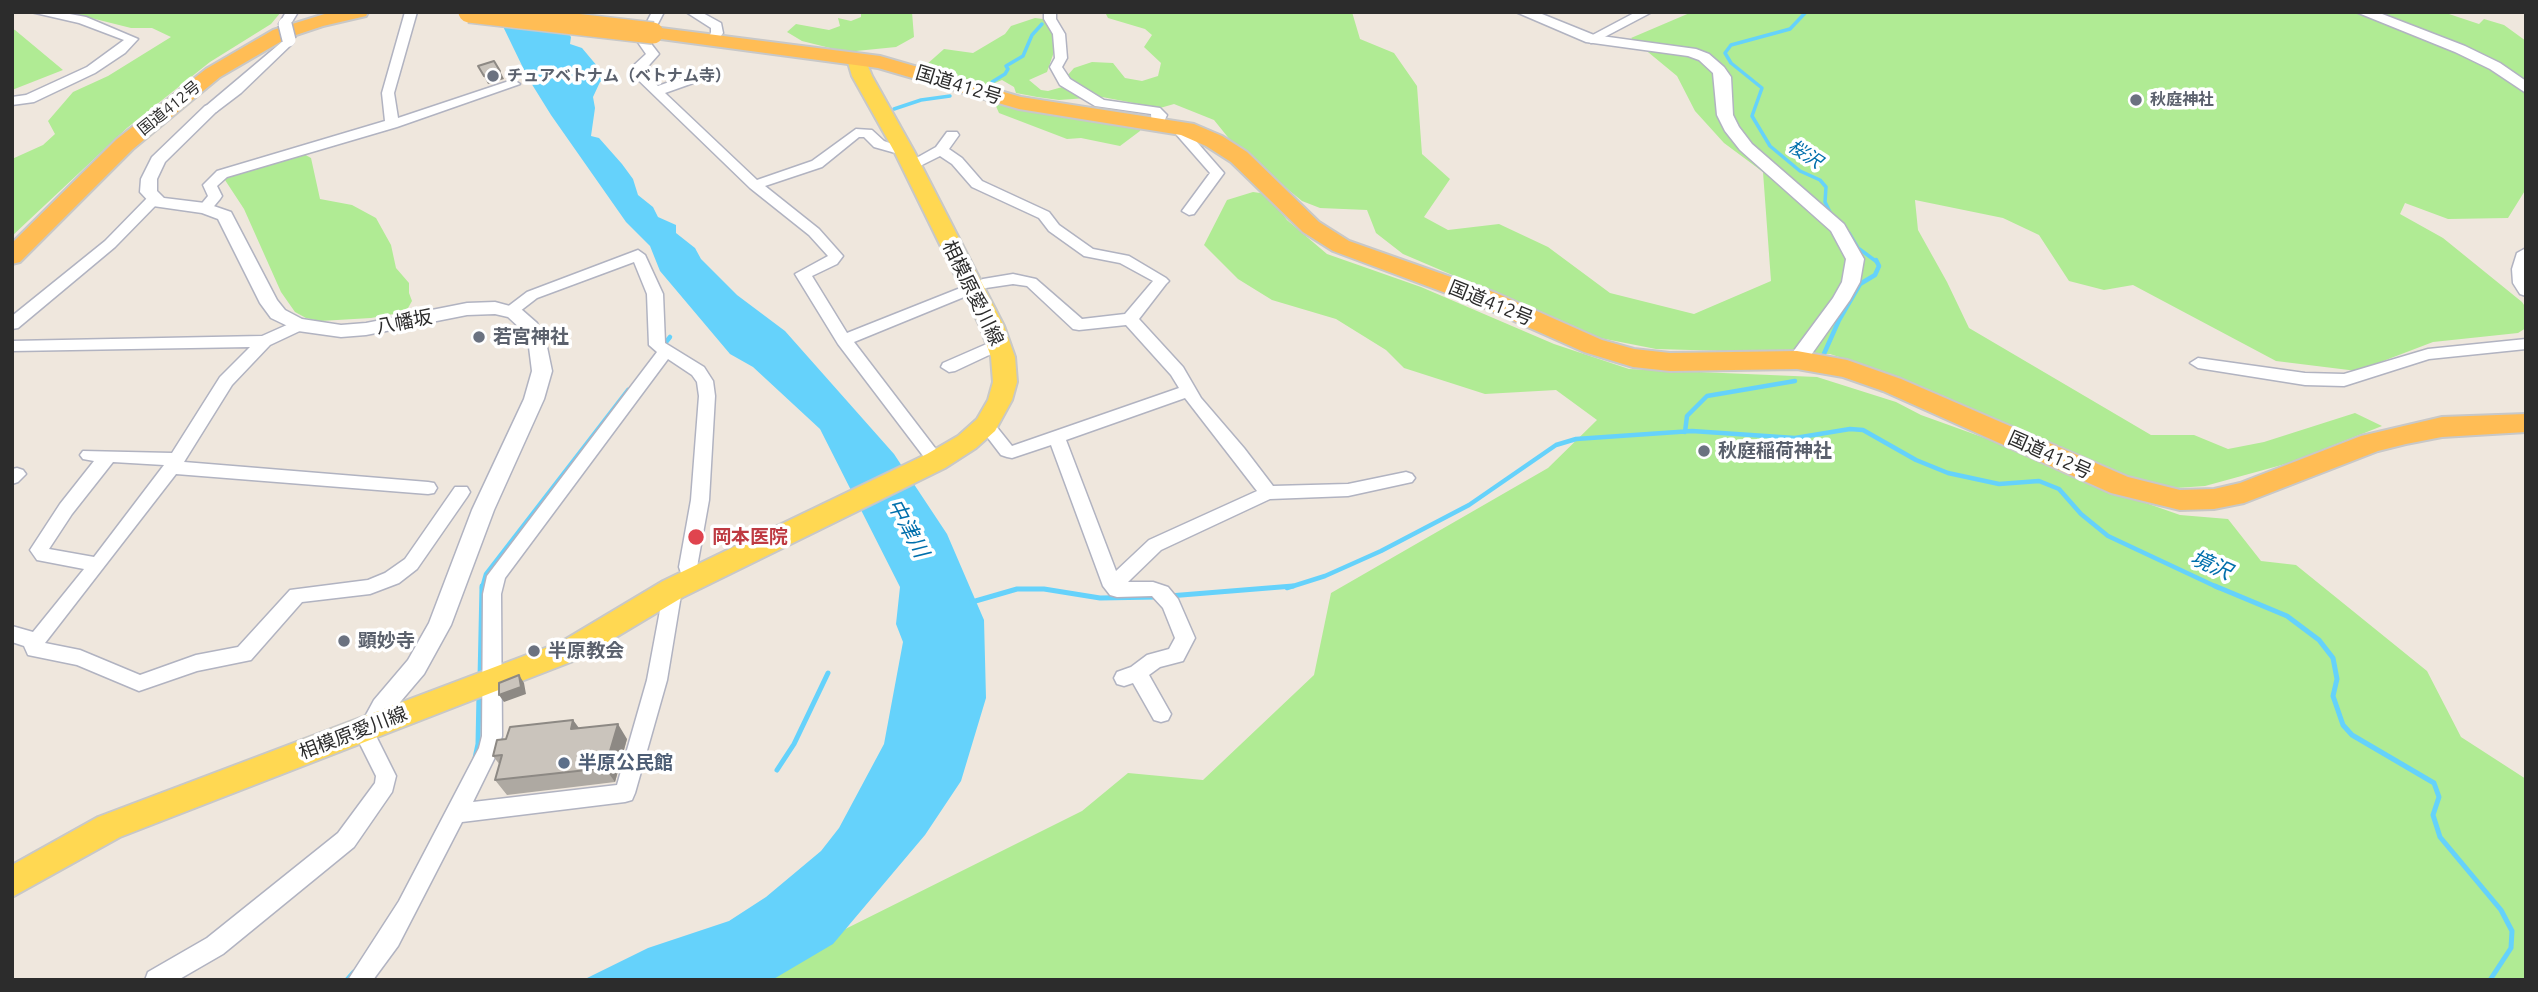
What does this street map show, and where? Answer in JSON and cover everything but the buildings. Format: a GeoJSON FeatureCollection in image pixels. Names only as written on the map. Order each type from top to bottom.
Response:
{"type":"FeatureCollection","features":[{"type":"Feature","properties":{"kind":"highway","name":"国道412号"},"geometry":{"type":"LineString","coordinates":[[12,257],[125,144],[213,73],[267,40],[308,24],[359,12]]}},
{"type":"Feature","properties":{"kind":"highway","name":"国道412号"},"geometry":{"type":"LineString","coordinates":[[469,12],[856,59],[908,69],[1019,103],[1186,129],[1214,141],[1239,157],[1311,227],[1341,246],[1487,299],[1592,346],[1633,358],[1670,362],[1797,360],[1847,369],[1892,385],[2122,486],[2180,500],[2214,499],[2244,493],[2371,443],[2406,434],[2442,427],[2526,423]]}},
{"type":"Feature","properties":{"kind":"main road","name":"相模原愛川線"},"geometry":{"type":"LineString","coordinates":[[12,882],[109,827],[571,650],[682,584],[936,461],[967,442],[986,425],[1000,400],[1005,382],[1003,357],[908,158],[862,76],[856,59]]}},
{"type":"Feature","properties":{"kind":"street"},"geometry":{"type":"LineString","coordinates":[[12,101],[29,99],[91,70],[121,50],[132,39],[82,20],[37,12]]}},
{"type":"Feature","properties":{"kind":"street"},"geometry":{"type":"LineString","coordinates":[[292,12],[285,24],[289,40],[158,160],[148,184],[148,192],[154,199],[205,208],[225,216],[272,308],[298,325]]}},
{"type":"Feature","properties":{"kind":"street"},"geometry":{"type":"LineString","coordinates":[[392,124],[388,93],[411,12]]}},
{"type":"Feature","properties":{"kind":"street"},"geometry":{"type":"LineString","coordinates":[[659,12],[648,27],[643,41],[653,54],[637,71],[755,185],[814,232],[836,256],[832,261],[803,274],[844,340],[936,461]]}},
{"type":"Feature","properties":{"kind":"street"},"geometry":{"type":"LineString","coordinates":[[692,12],[717,26],[717,33],[711,41]]}},
{"type":"Feature","properties":{"kind":"street"},"geometry":{"type":"LineString","coordinates":[[1050,12],[1050,19],[1059,34],[1061,58],[1056,67],[1065,82],[1100,103],[1155,111],[1160,115],[1157,123]]}},
{"type":"Feature","properties":{"kind":"street"},"geometry":{"type":"LineString","coordinates":[[1522,12],[1591,39],[1677,49],[1712,62],[1723,77],[1725,116],[1731,128],[1746,147],[1832,222],[1846,239],[1855,259],[1851,282],[1797,360]]}},
{"type":"Feature","properties":{"kind":"street"},"geometry":{"type":"LineString","coordinates":[[1591,39],[1646,12]]}},
{"type":"Feature","properties":{"kind":"street"},"geometry":{"type":"LineString","coordinates":[[2363,12],[2460,49],[2495,66],[2526,88]]}},
{"type":"Feature","properties":{"kind":"street"},"geometry":{"type":"LineString","coordinates":[[657,91],[691,79]]}},
{"type":"Feature","properties":{"kind":"street"},"geometry":{"type":"LineString","coordinates":[[205,208],[215,196],[210,185],[222,174],[392,124],[514,84]]}},
{"type":"Feature","properties":{"kind":"street"},"geometry":{"type":"LineString","coordinates":[[171,107],[211,109]]}},
{"type":"Feature","properties":{"kind":"street"},"geometry":{"type":"LineString","coordinates":[[1186,129],[1182,133],[1217,173],[1189,211]]}},
{"type":"Feature","properties":{"kind":"street"},"geometry":{"type":"LineString","coordinates":[[755,185],[817,164],[856,133],[867,133],[879,144],[908,158],[940,150],[952,135]]}},
{"type":"Feature","properties":{"kind":"street"},"geometry":{"type":"LineString","coordinates":[[844,340],[1000,280],[1022,280],[1040,289],[1079,325],[1130,318],[1161,281],[1154,274],[1124,259],[1089,253],[1054,228],[1044,215],[977,184],[957,162],[940,150]]}},
{"type":"Feature","properties":{"kind":"street"},"geometry":{"type":"LineString","coordinates":[[12,324],[110,244],[154,199]]}},
{"type":"Feature","properties":{"kind":"street"},"geometry":{"type":"LineString","coordinates":[[2526,253],[2521,270],[2522,283],[2526,290]]}},
{"type":"Feature","properties":{"kind":"street"},"geometry":{"type":"LineString","coordinates":[[156,980],[215,946],[346,840],[385,786],[386,776],[367,726],[416,667],[440,625],[483,510],[534,399],[542,371],[538,347],[530,327],[510,311],[532,295],[635,254],[655,294],[657,345],[698,371],[705,381],[707,396],[700,500],[688,567],[673,604],[657,680],[625,793],[456,813]]}},
{"type":"Feature","properties":{"kind":"street","name":"八幡坂"},"geometry":{"type":"LineString","coordinates":[[298,325],[326,330],[366,329],[467,309],[495,308],[510,311]]}},
{"type":"Feature","properties":{"kind":"street"},"geometry":{"type":"LineString","coordinates":[[1130,318],[1177,371],[1189,391],[1268,493]]}},
{"type":"Feature","properties":{"kind":"street"},"geometry":{"type":"LineString","coordinates":[[31,641],[40,637],[98,565],[174,463],[226,381],[264,341],[298,325]]}},
{"type":"Feature","properties":{"kind":"street"},"geometry":{"type":"LineString","coordinates":[[12,346],[264,341]]}},
{"type":"Feature","properties":{"kind":"street"},"geometry":{"type":"LineString","coordinates":[[949,367],[998,344]]}},
{"type":"Feature","properties":{"kind":"street"},"geometry":{"type":"LineString","coordinates":[[2198,363],[2305,379],[2344,380],[2437,352],[2526,344]]}},
{"type":"Feature","properties":{"kind":"street"},"geometry":{"type":"LineString","coordinates":[[359,980],[396,928],[489,749],[492,736],[492,594],[496,576],[666,351]]}},
{"type":"Feature","properties":{"kind":"street"},"geometry":{"type":"LineString","coordinates":[[986,425],[1007,451],[1012,452],[1189,391]]}},
{"type":"Feature","properties":{"kind":"street"},"geometry":{"type":"LineString","coordinates":[[1057,437],[1110,581],[1117,590]]}},
{"type":"Feature","properties":{"kind":"street"},"geometry":{"type":"LineString","coordinates":[[89,455],[428,488]]}},
{"type":"Feature","properties":{"kind":"street"},"geometry":{"type":"LineString","coordinates":[[98,565],[43,555],[39,550],[66,509],[108,456]]}},
{"type":"Feature","properties":{"kind":"street"},"geometry":{"type":"LineString","coordinates":[[1117,590],[1119,579],[1155,545],[1268,493],[1348,490],[1406,478]]}},
{"type":"Feature","properties":{"kind":"street"},"geometry":{"type":"LineString","coordinates":[[12,634],[31,641],[35,649],[80,658],[139,683],[196,663],[244,654],[297,595],[370,587],[392,578],[411,564],[461,492]]}},
{"type":"Feature","properties":{"kind":"street"},"geometry":{"type":"LineString","coordinates":[[1117,590],[1153,589],[1166,598],[1185,638],[1180,652],[1149,663],[1131,676],[1152,710]]}},
{"type":"Feature","properties":{"kind":"green space"},"geometry":{"type":"Polygon","coordinates":[[[67,12],[281,12],[271,24],[210,62],[127,128],[12,236],[12,159],[43,145],[55,134],[48,121],[73,92],[108,76],[171,37],[152,28],[131,28],[67,12]]]}},
{"type":"Feature","properties":{"kind":"green space"},"geometry":{"type":"Polygon","coordinates":[[[861,12],[912,12],[914,37],[896,47],[846,52],[802,41],[787,32],[796,24],[829,30],[840,26],[838,18],[851,21],[861,17],[861,12]]]}},
{"type":"Feature","properties":{"kind":"green space"},"geometry":{"type":"Polygon","coordinates":[[[1105,12],[1352,12],[1360,39],[1394,53],[1417,86],[1422,154],[1450,179],[1424,217],[1448,230],[1499,224],[1548,247],[1610,293],[1694,314],[1771,281],[1763,172],[1724,143],[1695,111],[1677,76],[1631,38],[1692,12],[2443,12],[2479,24],[2484,19],[2504,25],[2526,41],[2526,189],[2508,218],[2448,219],[2405,203],[2400,214],[2443,238],[2522,302],[2526,308],[2526,328],[2518,333],[2433,342],[2357,371],[2276,361],[2133,285],[2104,290],[2069,281],[2039,235],[2003,218],[1915,200],[1918,230],[1969,328],[2151,435],[2194,435],[2228,449],[2264,442],[2355,413],[2382,426],[2289,463],[2205,486],[2162,489],[2127,480],[1881,371],[1830,354],[1656,349],[1600,338],[1403,254],[1376,233],[1367,210],[1320,208],[1302,201],[1235,146],[1214,120],[1174,104],[1160,108],[1102,97],[1059,100],[1037,97],[1016,93],[1014,87],[1002,80],[988,86],[979,86],[926,65],[944,49],[973,53],[1005,34],[1011,26],[1035,18],[1043,19],[1052,27],[1055,49],[1047,72],[1029,80],[1041,90],[1048,91],[1073,84],[1067,76],[1074,68],[1092,62],[1113,63],[1125,78],[1142,81],[1158,76],[1161,63],[1144,47],[1152,35],[1145,29],[1108,18],[1105,12]]]}},
{"type":"Feature","properties":{"kind":"green space"},"geometry":{"type":"Polygon","coordinates":[[[12,29],[15,30],[63,70],[12,90],[12,29]]]}},
{"type":"Feature","properties":{"kind":"green space"},"geometry":{"type":"Polygon","coordinates":[[[995,104],[1142,125],[1140,131],[1120,146],[1081,138],[1067,139],[999,113],[995,104]]]}},
{"type":"Feature","properties":{"kind":"green space"},"geometry":{"type":"Polygon","coordinates":[[[302,153],[311,158],[320,199],[352,205],[376,218],[391,245],[396,268],[409,283],[412,301],[408,308],[399,313],[371,318],[320,321],[295,312],[281,292],[244,209],[225,180],[231,174],[302,153]]]}},
{"type":"Feature","properties":{"kind":"green space"},"geometry":{"type":"Polygon","coordinates":[[[1253,192],[1267,194],[1287,220],[1327,254],[1421,287],[1554,344],[1629,369],[1817,377],[1896,402],[1921,415],[2032,455],[2123,495],[2180,515],[2228,519],[2261,561],[2296,565],[2427,671],[2461,737],[2526,779],[2526,980],[743,980],[1082,811],[1128,773],[1203,780],[1314,675],[1331,593],[1548,468],[1597,420],[1556,390],[1485,394],[1404,368],[1386,350],[1336,319],[1272,300],[1238,279],[1204,245],[1227,200],[1253,192]]]}},
{"type":"Feature","properties":{"kind":"water","name":"中津川"},"geometry":{"type":"Polygon","coordinates":[[[496,12],[553,12],[571,37],[570,44],[582,48],[608,79],[600,82],[593,97],[595,108],[591,136],[599,138],[622,164],[633,179],[638,195],[653,207],[658,217],[676,225],[676,233],[695,248],[701,259],[737,295],[785,331],[894,454],[947,534],[984,620],[986,698],[961,781],[925,835],[833,944],[772,980],[583,980],[648,948],[729,921],[766,897],[821,851],[839,828],[884,744],[903,642],[896,624],[900,587],[820,429],[753,367],[730,354],[660,271],[650,246],[626,222],[551,115],[528,78],[496,12]]]}},
{"type":"Feature","properties":{"kind":"waterway","name":"桜沢"},"geometry":{"type":"LineString","coordinates":[[1806,12],[1790,29],[1731,45],[1725,53],[1731,63],[1762,88],[1752,116],[1770,146],[1800,171],[1820,180],[1826,187],[1825,202],[1831,214]]}},
{"type":"Feature","properties":{"kind":"waterway"},"geometry":{"type":"LineString","coordinates":[[992,82],[1005,74],[1008,69],[1006,66],[1023,56],[1032,35],[1042,24]]}},
{"type":"Feature","properties":{"kind":"waterway"},"geometry":{"type":"LineString","coordinates":[[894,109],[921,100],[950,96]]}},
{"type":"Feature","properties":{"kind":"waterway","name":"桜沢"},"geometry":{"type":"LineString","coordinates":[[1849,233],[1858,248],[1877,262]]}},
{"type":"Feature","properties":{"kind":"waterway","name":"桜沢"},"geometry":{"type":"LineString","coordinates":[[1823,356],[1839,320],[1860,284],[1875,275],[1879,266],[1877,262]]}},
{"type":"Feature","properties":{"kind":"waterway"},"geometry":{"type":"LineString","coordinates":[[662,347],[670,337]]}},
{"type":"Feature","properties":{"kind":"waterway","name":"桜沢"},"geometry":{"type":"LineString","coordinates":[[1685,431],[1687,416],[1707,396],[1795,381]]}},
{"type":"Feature","properties":{"kind":"waterway"},"geometry":{"type":"LineString","coordinates":[[482,588],[486,574],[628,390]]}},
{"type":"Feature","properties":{"kind":"waterway","name":"境沢"},"geometry":{"type":"LineString","coordinates":[[1685,431],[1795,438],[1850,429],[1863,430],[1916,460],[1948,473],[1999,484],[2039,481],[2059,489],[2081,514],[2108,536],[2219,588]]}},
{"type":"Feature","properties":{"kind":"waterway"},"geometry":{"type":"LineString","coordinates":[[1287,588],[1325,576],[1381,551],[1469,505],[1556,445],[1576,439],[1685,431]]}},
{"type":"Feature","properties":{"kind":"waterway"},"geometry":{"type":"LineString","coordinates":[[480,678],[482,586]]}},
{"type":"Feature","properties":{"kind":"waterway"},"geometry":{"type":"LineString","coordinates":[[1169,596],[1293,586]]}},
{"type":"Feature","properties":{"kind":"waterway","name":"境沢"},"geometry":{"type":"LineString","coordinates":[[2215,586],[2287,616],[2319,640],[2333,658],[2337,679],[2333,696],[2343,725],[2352,735],[2434,783],[2439,797],[2433,815],[2440,837],[2501,910],[2512,931],[2511,948],[2490,980]]}},
{"type":"Feature","properties":{"kind":"waterway"},"geometry":{"type":"LineString","coordinates":[[972,602],[1017,589],[1044,589],[1100,598],[1157,597]]}},
{"type":"Feature","properties":{"kind":"waterway"},"geometry":{"type":"LineString","coordinates":[[777,770],[794,744],[828,673]]}},
{"type":"Feature","properties":{"kind":"waterway"},"geometry":{"type":"LineString","coordinates":[[475,758],[478,744],[479,694]]}},
{"type":"Feature","properties":{"kind":"waterway"},"geometry":{"type":"LineString","coordinates":[[347,980],[354,972]]}},
{"type":"Feature","properties":{"kind":"place","name":"チュアベトナム（ベトナム寺）"},"geometry":{"type":"Point","coordinates":[493,76]}},
{"type":"Feature","properties":{"kind":"place","name":"秋庭神社"},"geometry":{"type":"Point","coordinates":[2136,100]}},
{"type":"Feature","properties":{"kind":"place","name":"若宮神社"},"geometry":{"type":"Point","coordinates":[479,337]}},
{"type":"Feature","properties":{"kind":"place","name":"秋庭稲荷神社"},"geometry":{"type":"Point","coordinates":[1704,451]}},
{"type":"Feature","properties":{"kind":"place","name":"岡本医院"},"geometry":{"type":"Point","coordinates":[696,537]}},
{"type":"Feature","properties":{"kind":"place","name":"顕妙寺"},"geometry":{"type":"Point","coordinates":[344,641]}},
{"type":"Feature","properties":{"kind":"place","name":"半原教会"},"geometry":{"type":"Point","coordinates":[534,651]}},
{"type":"Feature","properties":{"kind":"place","name":"半原公民館"},"geometry":{"type":"Point","coordinates":[564,763]}}]}
